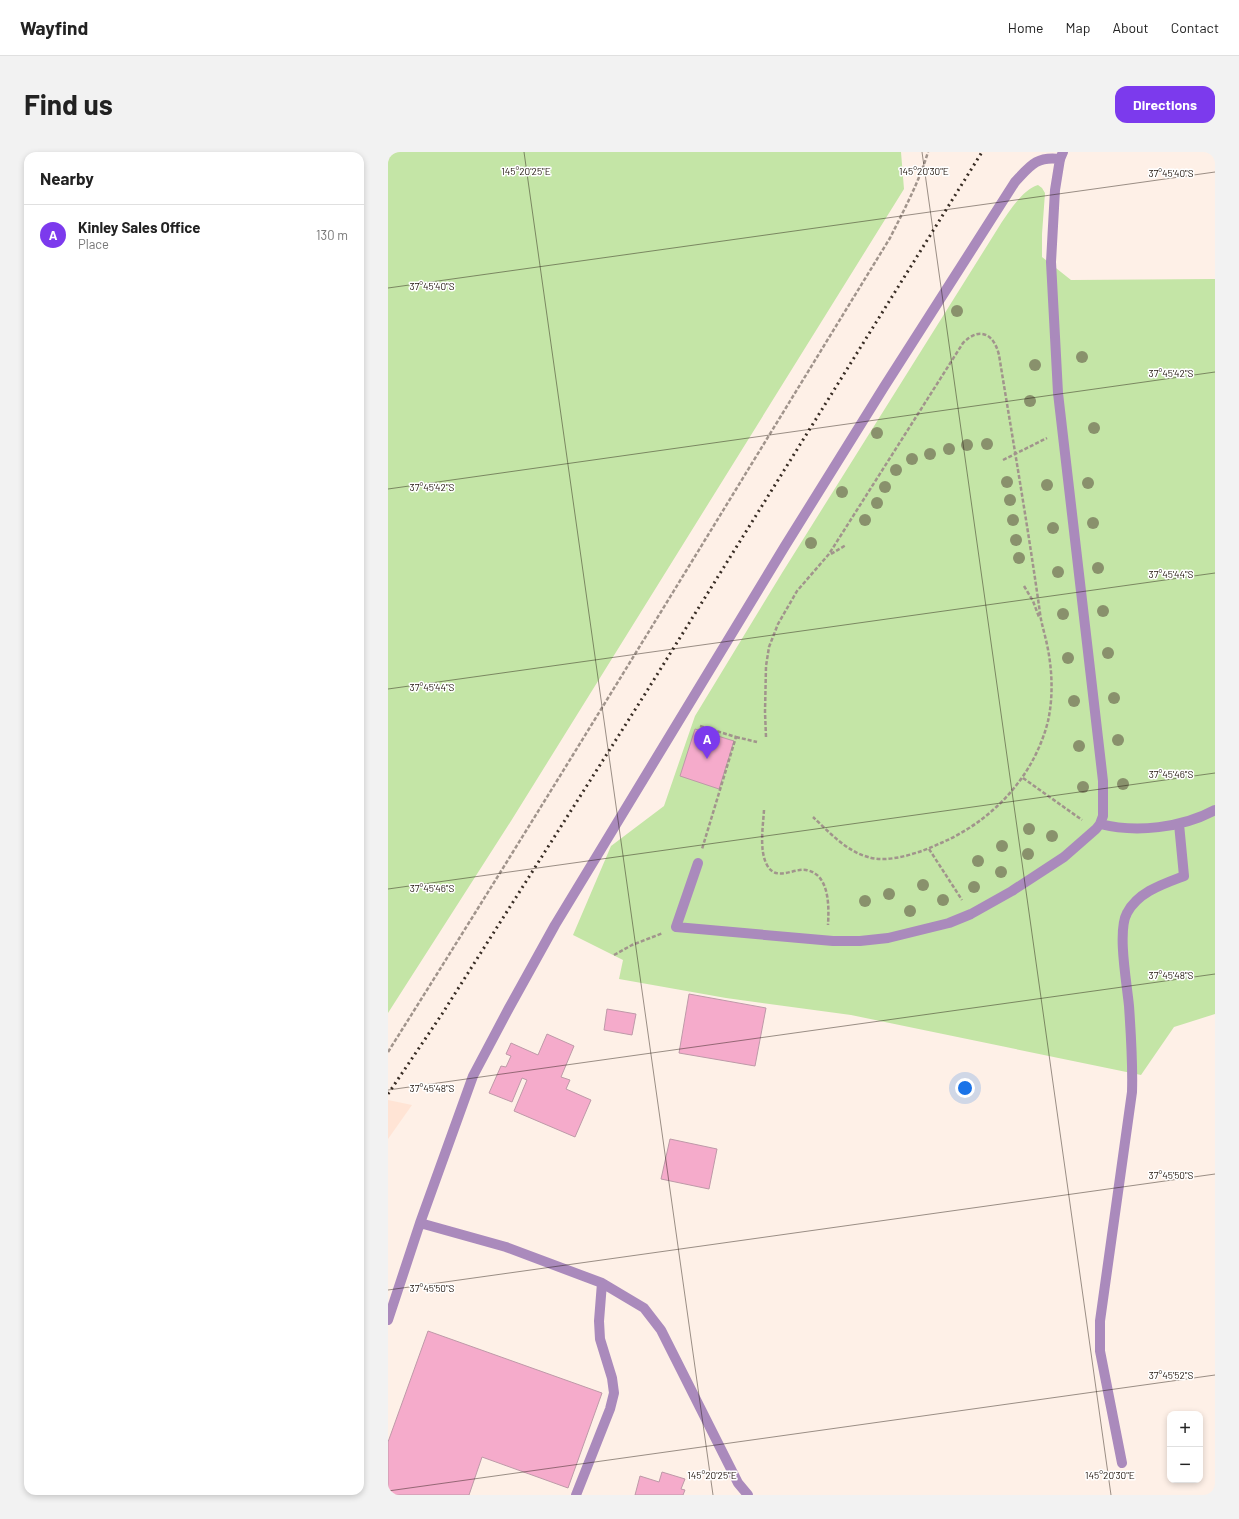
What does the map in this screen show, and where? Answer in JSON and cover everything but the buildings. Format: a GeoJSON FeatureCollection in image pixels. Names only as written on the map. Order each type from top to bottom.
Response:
{"type":"FeatureCollection","features":[{"type":"Feature","properties":{"kind":"lane"},"geometry":{"type":"LineString","coordinates":[[388,1320],[420,1224],[473,1076],[555,925],[789,539],[892,374],[1015,182],[1038,161],[1062,156],[1055,190],[1051,262],[1058,393],[1103,781],[1104,816],[1098,827],[1064,857],[1012,891],[971,914],[949,923],[888,938],[860,941],[827,940],[676,927],[698,863]]}},
{"type":"Feature","properties":{"kind":"lane"},"geometry":{"type":"LineString","coordinates":[[1098,827],[1132,829],[1179,824],[1215,810]]}},
{"type":"Feature","properties":{"kind":"lane"},"geometry":{"type":"LineString","coordinates":[[1122,1462],[1100,1351],[1100,1321],[1132,1092],[1133,1073],[1129,1006],[1122,937],[1123,922],[1127,912],[1136,901],[1156,886],[1184,876],[1179,824]]}},
{"type":"Feature","properties":{"kind":"lane"},"geometry":{"type":"LineString","coordinates":[[420,1224],[506,1247],[602,1283],[644,1308],[661,1330],[738,1483],[748,1495]]}},
{"type":"Feature","properties":{"kind":"lane"},"geometry":{"type":"LineString","coordinates":[[576,1495],[610,1409],[614,1393],[612,1378],[600,1339],[599,1321],[602,1283]]}},
{"type":"Feature","properties":{"kind":"path"},"geometry":{"type":"LineString","coordinates":[[388,1052],[670,598],[736,487],[890,238],[923,169],[928,152]]}},
{"type":"Feature","properties":{"kind":"path"},"geometry":{"type":"LineString","coordinates":[[766,737],[765,683],[769,647],[778,624],[797,591],[829,554],[963,343],[973,335],[984,334],[989,336],[996,345],[1015,454],[1041,623]]}},
{"type":"Feature","properties":{"kind":"path"},"geometry":{"type":"LineString","coordinates":[[1003,460],[1045,438],[1063,436]]}},
{"type":"Feature","properties":{"kind":"path"},"geometry":{"type":"LineString","coordinates":[[829,554],[846,545]]}},
{"type":"Feature","properties":{"kind":"path"},"geometry":{"type":"LineString","coordinates":[[813,817],[840,842],[861,854],[869,858],[894,858],[929,848],[952,838],[978,822],[1004,800],[1023,778],[1037,752],[1048,721],[1050,704],[1050,669],[1045,636],[1033,601],[1024,586]]}},
{"type":"Feature","properties":{"kind":"path"},"geometry":{"type":"LineString","coordinates":[[700,726],[757,742]]}},
{"type":"Feature","properties":{"kind":"path"},"geometry":{"type":"LineString","coordinates":[[698,863],[736,737]]}},
{"type":"Feature","properties":{"kind":"path"},"geometry":{"type":"LineString","coordinates":[[1023,778],[1098,827]]}},
{"type":"Feature","properties":{"kind":"path"},"geometry":{"type":"LineString","coordinates":[[764,810],[763,849],[767,866],[776,873],[781,874],[801,870],[812,872],[821,880],[825,887],[828,902],[827,940]]}},
{"type":"Feature","properties":{"kind":"path"},"geometry":{"type":"LineString","coordinates":[[929,848],[971,914]]}},
{"type":"Feature","properties":{"kind":"path"},"geometry":{"type":"LineString","coordinates":[[614,955],[632,945],[676,927]]}},
{"type":"Feature","properties":{"kind":"shaded area"},"geometry":{"type":"Polygon","coordinates":[[[388,1100],[412,1105],[388,1139],[388,1100]]]}},
{"type":"Feature","properties":{"kind":"green space"},"geometry":{"type":"Polygon","coordinates":[[[388,152],[901,152],[904,189],[511,821],[388,1013],[388,152]]]}},
{"type":"Feature","properties":{"kind":"green space"},"geometry":{"type":"Polygon","coordinates":[[[1038,185],[1045,193],[1042,257],[1071,280],[1215,279],[1215,1014],[1174,1027],[1141,1075],[851,1015],[726,998],[619,979],[623,960],[573,935],[611,846],[664,806],[695,716],[782,573],[1000,225],[1021,196],[1032,187],[1038,185]]]}},
{"type":"Feature","properties":{"kind":"railway"},"geometry":{"type":"LineString","coordinates":[[388,1094],[442,1014],[645,694],[982,152]]}},
{"type":"Feature","properties":{"kind":"place","name":"Kinley Sales Office"},"geometry":{"type":"Point","coordinates":[707,759]}}]}
